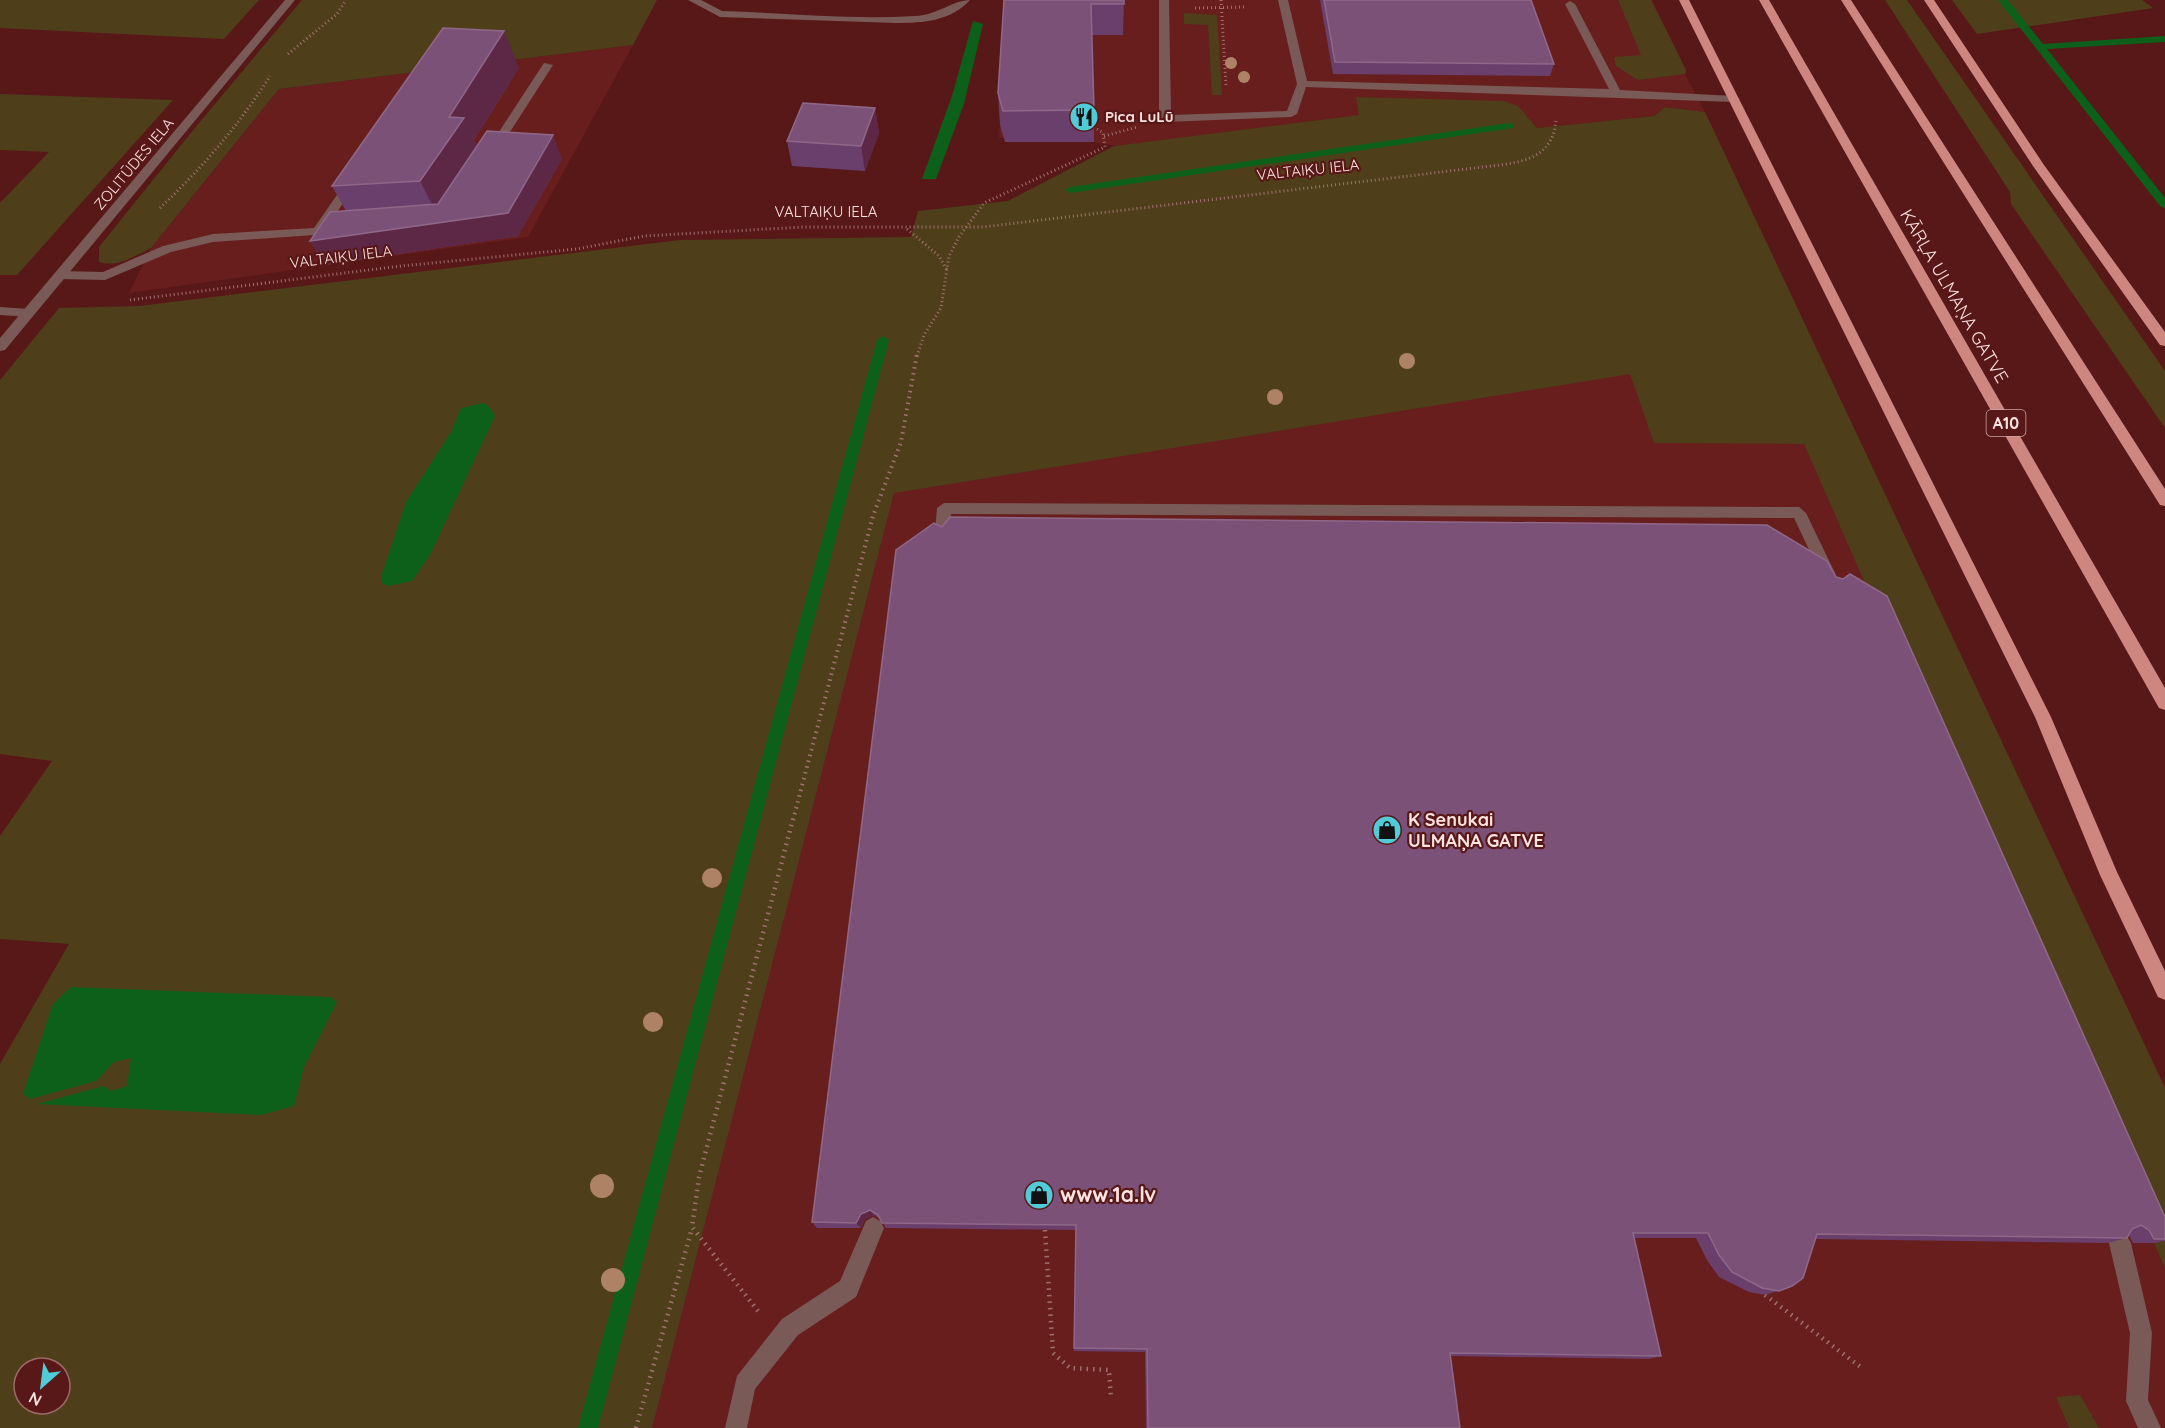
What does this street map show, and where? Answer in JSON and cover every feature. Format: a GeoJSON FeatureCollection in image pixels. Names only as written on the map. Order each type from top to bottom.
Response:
{"type":"FeatureCollection","features":[{"type":"Feature","properties":{"kind":"highway"},"geometry":{"type":"LineString","coordinates":[[1684,0],[2043,717],[2109,875],[2165,991]]}},
{"type":"Feature","properties":{"kind":"highway","name":"KĀRĻA ULMAŅA GATVE"},"geometry":{"type":"LineString","coordinates":[[1764,0],[2165,703]]}},
{"type":"Feature","properties":{"kind":"highway"},"geometry":{"type":"LineString","coordinates":[[1846,0],[2165,501]]}},
{"type":"Feature","properties":{"kind":"highway"},"geometry":{"type":"LineString","coordinates":[[1929,0],[2040,166],[2165,342]]}},
{"type":"Feature","properties":{"kind":"street","name":"ZOLITŪDES IELA"},"geometry":{"type":"LineString","coordinates":[[0,347],[290,0]]}},
{"type":"Feature","properties":{"kind":"street"},"geometry":{"type":"LineString","coordinates":[[693,0],[720,14],[896,20],[923,20],[947,14],[965,0]]}},
{"type":"Feature","properties":{"kind":"street"},"geometry":{"type":"LineString","coordinates":[[1164,4],[1165,119],[1227,117],[1291,114],[1302,84],[1283,0]]}},
{"type":"Feature","properties":{"kind":"street"},"geometry":{"type":"LineString","coordinates":[[1570,4],[1616,93]]}},
{"type":"Feature","properties":{"kind":"street"},"geometry":{"type":"LineString","coordinates":[[483,164],[548,65]]}},
{"type":"Feature","properties":{"kind":"street"},"geometry":{"type":"LineString","coordinates":[[1302,84],[1616,93],[1734,99]]}},
{"type":"Feature","properties":{"kind":"street"},"geometry":{"type":"LineString","coordinates":[[317,232],[357,174]]}},
{"type":"Feature","properties":{"kind":"street"},"geometry":{"type":"LineString","coordinates":[[60,275],[105,276],[167,249],[213,238],[352,230]]}},
{"type":"Feature","properties":{"kind":"street"},"geometry":{"type":"LineString","coordinates":[[0,311],[29,313]]}},
{"type":"Feature","properties":{"kind":"street"},"geometry":{"type":"LineString","coordinates":[[942,532],[944,508],[1799,513],[1832,584]]}},
{"type":"Feature","properties":{"kind":"street"},"geometry":{"type":"LineString","coordinates":[[736,1428],[746,1384],[790,1327],[848,1289],[873,1228]]}},
{"type":"Feature","properties":{"kind":"street"},"geometry":{"type":"LineString","coordinates":[[2120,1244],[2141,1333],[2137,1401],[2150,1428]]}},
{"type":"Feature","properties":{"kind":"path"},"geometry":{"type":"LineString","coordinates":[[1221,0],[1227,117]]}},
{"type":"Feature","properties":{"kind":"path"},"geometry":{"type":"LineString","coordinates":[[1164,4],[1245,8]]}},
{"type":"Feature","properties":{"kind":"path","name":"VALTAIĶU IELA"},"geometry":{"type":"LineString","coordinates":[[129,300],[401,266],[577,249],[644,236],[803,227],[966,228],[1525,160],[1546,149],[1554,140],[1555,114],[1548,91]]}},
{"type":"Feature","properties":{"kind":"path"},"geometry":{"type":"LineString","coordinates":[[1104,136],[1165,119]]}},
{"type":"Feature","properties":{"kind":"path"},"geometry":{"type":"LineString","coordinates":[[636,1428],[692,1227],[699,1178],[870,528],[883,485],[902,442],[915,360],[924,334],[941,308],[949,256],[984,203],[1105,147],[1104,136],[1094,126]]}},
{"type":"Feature","properties":{"kind":"path"},"geometry":{"type":"LineString","coordinates":[[908,229],[939,256],[947,271]]}},
{"type":"Feature","properties":{"kind":"path"},"geometry":{"type":"LineString","coordinates":[[692,1227],[780,1340]]}},
{"type":"Feature","properties":{"kind":"path"},"geometry":{"type":"LineString","coordinates":[[1044,1230],[1053,1353],[1070,1368],[1109,1370],[1111,1398]]}},
{"type":"Feature","properties":{"kind":"path"},"geometry":{"type":"LineString","coordinates":[[1765,1295],[1862,1368]]}},
{"type":"Feature","properties":{"kind":"shaded area"},"geometry":{"type":"Polygon","coordinates":[[[0,0],[259,0],[224,39],[0,28],[0,0]]]}},
{"type":"Feature","properties":{"kind":"shaded area"},"geometry":{"type":"Polygon","coordinates":[[[302,0],[657,0],[633,45],[279,89],[151,248],[119,262],[99,262],[99,247],[302,0]]]}},
{"type":"Feature","properties":{"kind":"shaded area"},"geometry":{"type":"Polygon","coordinates":[[[1011,0],[1652,0],[1686,70],[1685,74],[1705,112],[1665,107],[1654,116],[1537,128],[1518,106],[1356,97],[1360,115],[1117,146],[1094,142],[999,138],[1005,45],[1011,0]]]}},
{"type":"Feature","properties":{"kind":"shaded area"},"geometry":{"type":"Polygon","coordinates":[[[1618,0],[1651,0],[1686,70],[1685,74],[1638,80],[1616,66],[1614,57],[1641,55],[1618,0]]]}},
{"type":"Feature","properties":{"kind":"shaded area"},"geometry":{"type":"Polygon","coordinates":[[[1885,0],[1907,0],[2165,371],[2165,428],[2011,204],[2010,192],[1885,0]]]}},
{"type":"Feature","properties":{"kind":"shaded area"},"geometry":{"type":"Polygon","coordinates":[[[1952,0],[2142,0],[2153,8],[1977,34],[1952,0]]]}},
{"type":"Feature","properties":{"kind":"shaded area"},"geometry":{"type":"Polygon","coordinates":[[[1184,13],[1217,15],[1222,95],[1212,95],[1208,25],[1184,24],[1184,13]]]}},
{"type":"Feature","properties":{"kind":"shaded area"},"geometry":{"type":"Polygon","coordinates":[[[973,21],[983,24],[964,104],[936,179],[922,179],[952,96],[973,21]]]}},
{"type":"Feature","properties":{"kind":"shaded area"},"geometry":{"type":"Polygon","coordinates":[[[633,45],[528,237],[129,293],[151,248],[279,89],[633,45]]]}},
{"type":"Feature","properties":{"kind":"shaded area"},"geometry":{"type":"Polygon","coordinates":[[[0,94],[173,100],[17,275],[0,275],[0,203],[49,152],[0,150],[0,94]]]}},
{"type":"Feature","properties":{"kind":"shaded area"},"geometry":{"type":"Polygon","coordinates":[[[1356,97],[1504,101],[1518,106],[1537,128],[1654,116],[1665,107],[1705,112],[2165,1088],[2165,1268],[1804,444],[1654,443],[1630,374],[894,493],[652,1428],[0,1428],[0,1064],[69,944],[0,939],[0,836],[52,761],[0,754],[0,380],[59,308],[139,306],[680,240],[911,237],[918,211],[1008,201],[1114,146],[1359,115],[1356,97]]]}},
{"type":"Feature","properties":{"kind":"shaded area"},"geometry":{"type":"Polygon","coordinates":[[[1811,345],[2165,1087],[2165,1428],[629,1428],[886,478],[1811,345]]]}},
{"type":"Feature","properties":{"kind":"shaded area"},"geometry":{"type":"Polygon","coordinates":[[[483,403],[489,406],[495,416],[430,555],[412,581],[388,586],[382,583],[382,574],[406,502],[451,432],[461,408],[483,403]]]}},
{"type":"Feature","properties":{"kind":"shaded area"},"geometry":{"type":"Polygon","coordinates":[[[71,987],[330,997],[337,1002],[304,1067],[294,1106],[261,1115],[37,1104],[104,1086],[111,1091],[127,1086],[131,1058],[114,1062],[96,1081],[30,1099],[23,1094],[53,1004],[71,987]]]}},
{"type":"Feature","properties":{"kind":"shaded area"},"geometry":{"type":"Polygon","coordinates":[[[2080,1395],[2099,1428],[2069,1428],[2056,1397],[2080,1395]]]}},
{"type":"Feature","properties":{"kind":"building"},"geometry":{"type":"Polygon","coordinates":[[[1004,0],[1124,0],[1124,4],[1091,4],[1094,110],[1003,111],[998,93],[1004,0]]]}},
{"type":"Feature","properties":{"kind":"building"},"geometry":{"type":"Polygon","coordinates":[[[1324,0],[1531,0],[1554,64],[1335,62],[1324,0]]]}},
{"type":"Feature","properties":{"kind":"building"},"geometry":{"type":"Polygon","coordinates":[[[443,28],[504,31],[449,117],[464,118],[420,181],[332,186],[443,28]]]}},
{"type":"Feature","properties":{"kind":"building"},"geometry":{"type":"Polygon","coordinates":[[[803,103],[875,108],[861,146],[787,141],[803,103]]]}},
{"type":"Feature","properties":{"kind":"building"},"geometry":{"type":"Polygon","coordinates":[[[487,131],[553,135],[508,213],[310,241],[330,212],[438,204],[487,131]]]}},
{"type":"Feature","properties":{"kind":"building"},"geometry":{"type":"Polygon","coordinates":[[[950,517],[1767,525],[1827,561],[1836,577],[1843,579],[1850,574],[1887,596],[2165,1217],[2165,1239],[2154,1239],[2149,1230],[2141,1225],[2132,1229],[2127,1238],[1817,1234],[1803,1278],[1779,1291],[1762,1288],[1732,1272],[1719,1255],[1708,1233],[1633,1233],[1661,1356],[1450,1353],[1460,1428],[1148,1428],[1147,1349],[1074,1348],[1076,1225],[882,1223],[878,1215],[870,1210],[861,1214],[856,1223],[812,1222],[896,550],[934,523],[942,527],[950,517]]]}},
{"type":"Feature","properties":{"kind":"waterway"},"geometry":{"type":"LineString","coordinates":[[2003,0],[2165,205]]}},
{"type":"Feature","properties":{"kind":"waterway"},"geometry":{"type":"LineString","coordinates":[[2041,47],[2165,39]]}},
{"type":"Feature","properties":{"kind":"waterway"},"geometry":{"type":"LineString","coordinates":[[1070,190],[1509,126]]}},
{"type":"Feature","properties":{"kind":"waterway"},"geometry":{"type":"LineString","coordinates":[[588,1428],[883,340]]}},
{"type":"Feature","properties":{"kind":"place","name":"Pica LuLū"},"geometry":{"type":"Point","coordinates":[1084,117]}},
{"type":"Feature","properties":{"kind":"place","name":"K Senukai ULMAŅA GATVE"},"geometry":{"type":"Point","coordinates":[1387,830]}},
{"type":"Feature","properties":{"kind":"place","name":"www.1a.lv"},"geometry":{"type":"Point","coordinates":[1039,1195]}}]}
